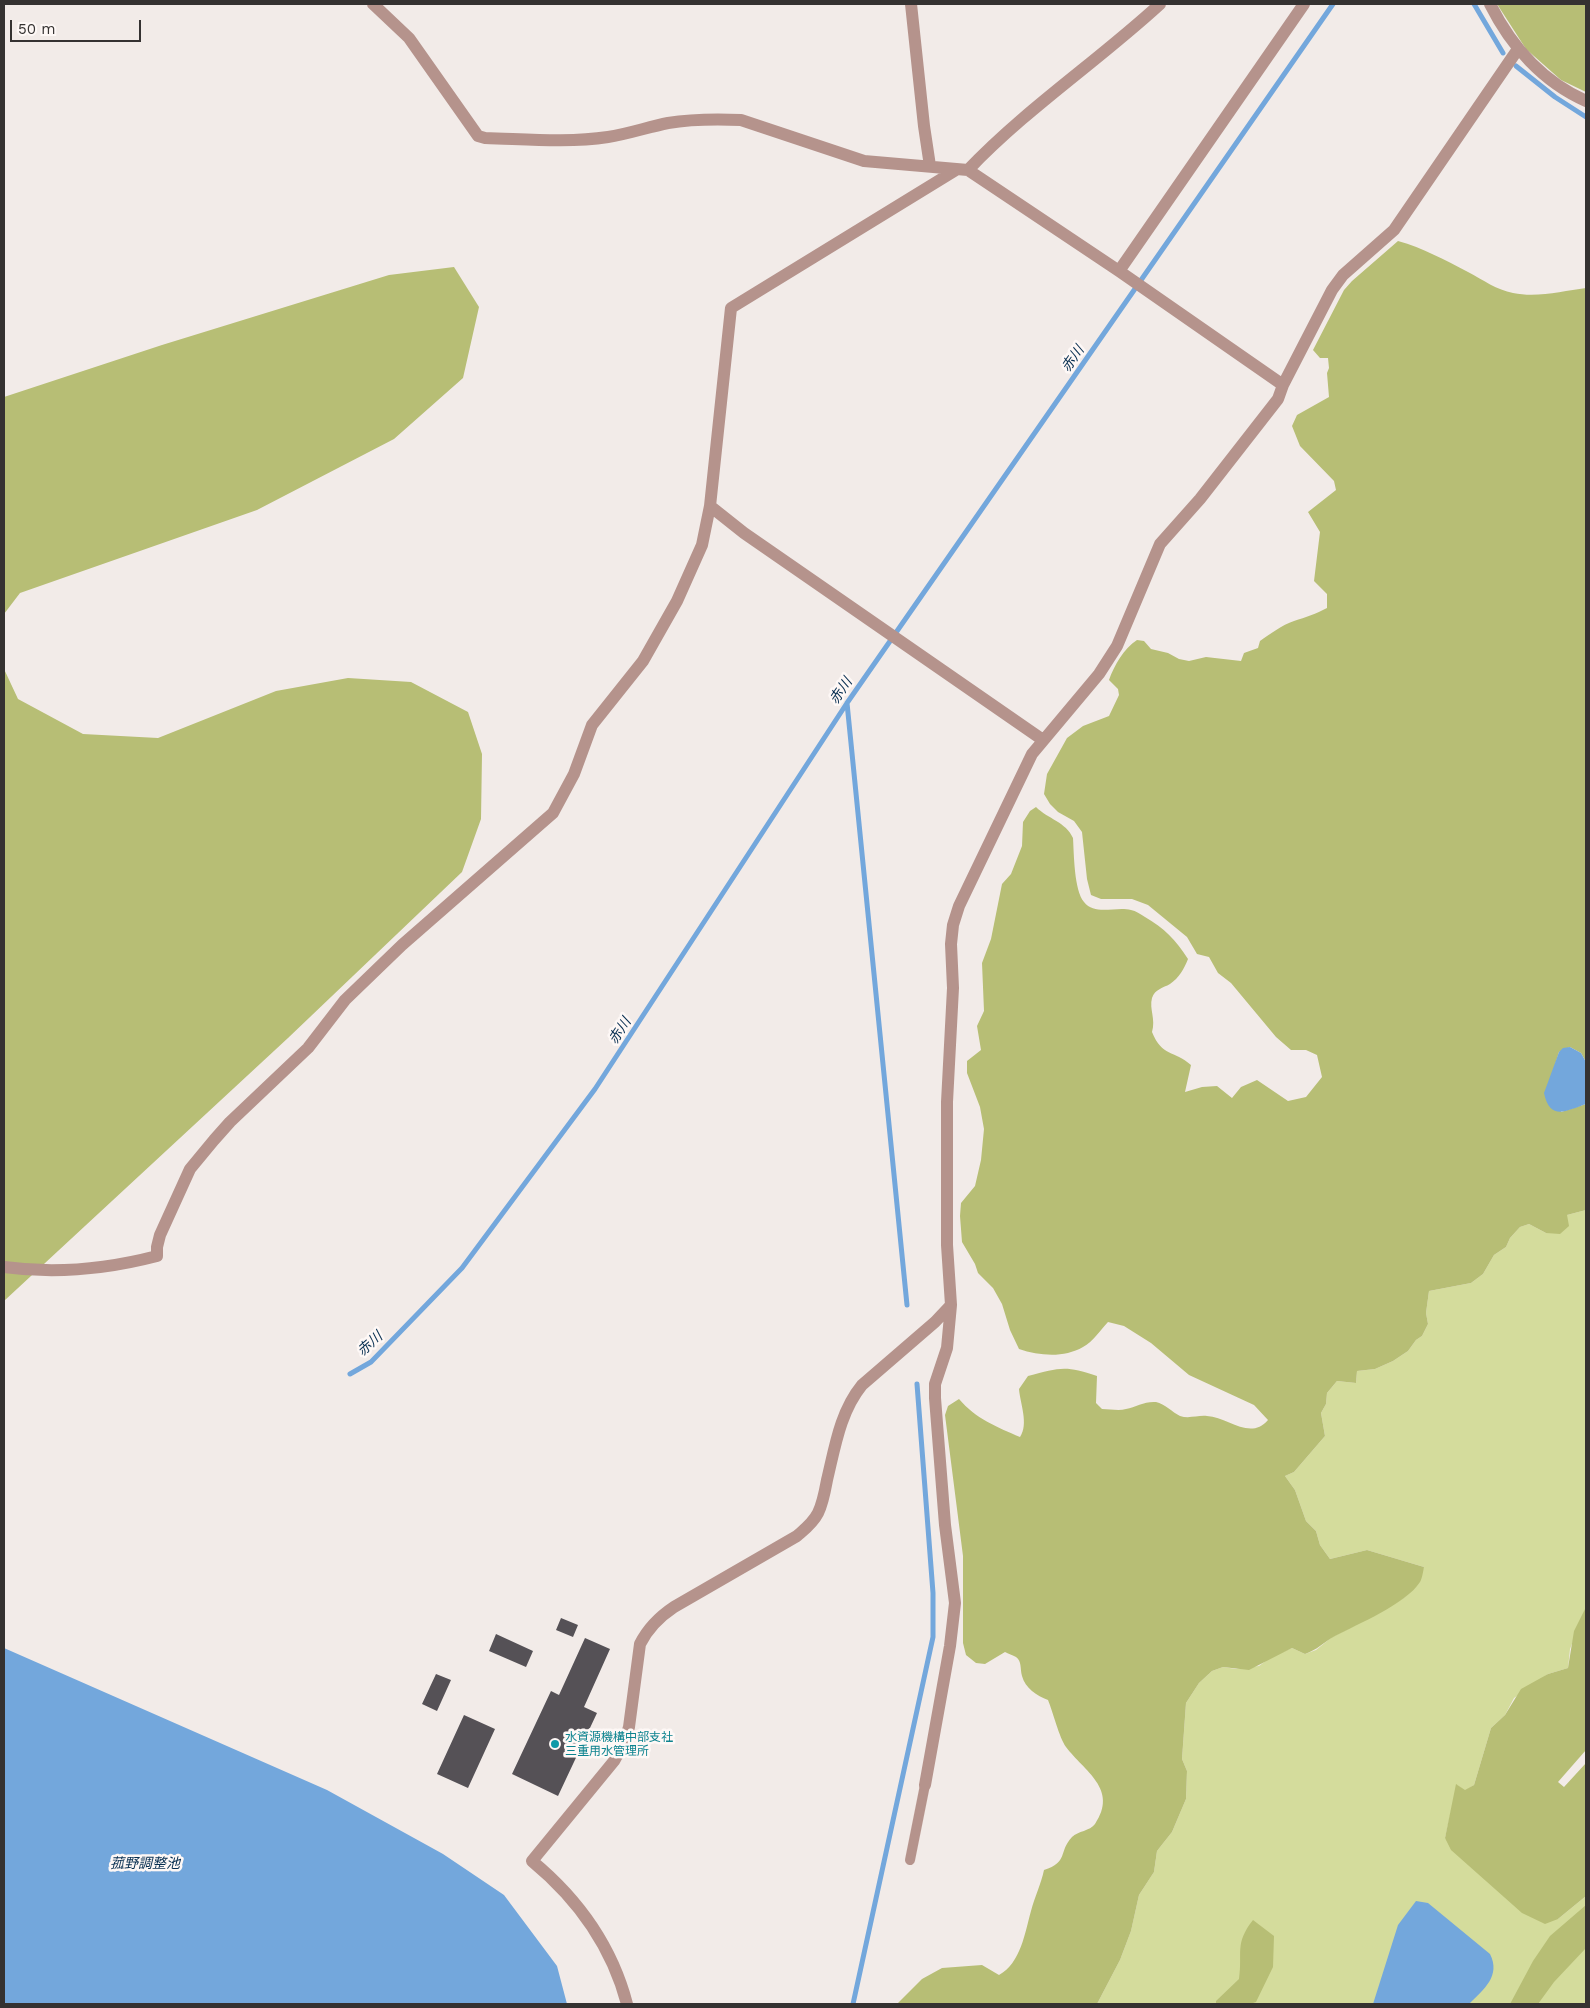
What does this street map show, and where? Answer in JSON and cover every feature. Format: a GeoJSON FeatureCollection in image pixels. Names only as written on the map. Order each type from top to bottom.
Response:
{"type":"FeatureCollection","features":[{"type":"Feature","properties":{"kind":"street"},"geometry":{"type":"LineString","coordinates":[[373,4],[409,38],[478,136],[485,138],[579,139],[608,137],[667,123],[692,120],[741,120],[864,161],[962,170],[1123,275],[1283,385]]}},
{"type":"Feature","properties":{"kind":"street"},"geometry":{"type":"LineString","coordinates":[[911,4],[930,166]]}},
{"type":"Feature","properties":{"kind":"street"},"geometry":{"type":"LineString","coordinates":[[4,1267],[74,1270],[112,1266],[157,1256],[160,1234],[190,1169],[230,1122],[308,1048],[345,1000],[402,945],[553,813],[574,774],[592,725],[643,661],[677,601],[702,545],[710,506],[731,308],[962,170],[1128,34],[1160,4]]}},
{"type":"Feature","properties":{"kind":"street"},"geometry":{"type":"LineString","coordinates":[[1123,275],[1304,4]]}},
{"type":"Feature","properties":{"kind":"street"},"geometry":{"type":"LineString","coordinates":[[1490,4],[1498,20],[1518,49],[1554,83],[1586,101]]}},
{"type":"Feature","properties":{"kind":"street"},"geometry":{"type":"LineString","coordinates":[[925,1784],[950,1646],[955,1603],[945,1525],[935,1384],[947,1348],[951,1305],[947,1245],[947,1102],[952,1013],[951,944],[953,925],[959,906],[974,871],[1032,754],[1099,674],[1117,646],[1160,544],[1200,499],[1278,399],[1283,385],[1332,290],[1343,275],[1394,230],[1518,49]]}},
{"type":"Feature","properties":{"kind":"street"},"geometry":{"type":"LineString","coordinates":[[710,506],[744,533],[1043,740]]}},
{"type":"Feature","properties":{"kind":"street"},"geometry":{"type":"LineString","coordinates":[[626,2004],[621,1981],[604,1946],[575,1902],[532,1862],[614,1761],[624,1743],[629,1728],[640,1644],[646,1632],[674,1607],[797,1536],[809,1527],[818,1513],[840,1426],[853,1396],[935,1322],[951,1305]]}},
{"type":"Feature","properties":{"kind":"lane"},"geometry":{"type":"LineString","coordinates":[[910,1860],[925,1784]]}},
{"type":"Feature","properties":{"kind":"green space"},"geometry":{"type":"Polygon","coordinates":[[[1497,4],[1586,4],[1586,92],[1561,80],[1526,49],[1497,4]]]}},
{"type":"Feature","properties":{"kind":"green space"},"geometry":{"type":"Polygon","coordinates":[[[1398,241],[1434,255],[1507,292],[1531,295],[1586,288],[1586,1062],[1581,1053],[1570,1047],[1559,1052],[1554,1068],[1561,1112],[1586,1104],[1586,1210],[1567,1215],[1569,1226],[1560,1234],[1546,1233],[1529,1224],[1520,1227],[1510,1238],[1506,1247],[1494,1255],[1483,1274],[1471,1283],[1429,1291],[1426,1313],[1428,1324],[1422,1336],[1416,1340],[1408,1351],[1393,1361],[1375,1369],[1357,1371],[1356,1383],[1337,1381],[1327,1393],[1326,1404],[1321,1413],[1325,1436],[1294,1472],[1285,1476],[1295,1490],[1306,1521],[1316,1531],[1320,1545],[1330,1559],[1367,1550],[1424,1567],[1420,1582],[1393,1606],[1305,1654],[1292,1648],[1249,1670],[1223,1667],[1212,1671],[1199,1683],[1186,1703],[1182,1759],[1187,1771],[1186,1799],[1172,1832],[1157,1851],[1154,1872],[1139,1895],[1131,1931],[1120,1960],[1097,2004],[897,2004],[922,1979],[942,1968],[982,1965],[999,1975],[1006,1970],[1021,1946],[1044,1870],[1057,1864],[1072,1837],[1095,1824],[1101,1812],[1103,1801],[1096,1781],[1063,1743],[1048,1700],[1036,1694],[1026,1684],[1018,1659],[1005,1652],[985,1664],[976,1663],[966,1655],[963,1643],[963,1556],[945,1415],[948,1406],[959,1399],[980,1417],[1020,1437],[1023,1432],[1024,1420],[1019,1389],[1028,1376],[1069,1369],[1097,1376],[1096,1403],[1102,1409],[1123,1410],[1144,1403],[1156,1402],[1180,1416],[1215,1417],[1246,1428],[1261,1426],[1268,1420],[1254,1405],[1189,1375],[1151,1343],[1124,1326],[1108,1322],[1087,1345],[1068,1353],[1052,1355],[1019,1349],[1010,1330],[1002,1304],[993,1288],[978,1273],[962,1242],[961,1203],[975,1186],[981,1160],[984,1129],[980,1107],[967,1073],[967,1061],[981,1050],[977,1026],[984,1011],[982,963],[991,939],[1002,884],[1011,874],[1022,846],[1023,822],[1030,811],[1036,807],[1066,828],[1073,838],[1076,881],[1084,902],[1094,909],[1100,910],[1133,910],[1169,935],[1188,959],[1179,976],[1155,993],[1151,1002],[1152,1032],[1156,1040],[1164,1049],[1191,1065],[1185,1092],[1202,1087],[1217,1086],[1232,1098],[1241,1087],[1257,1080],[1288,1101],[1306,1097],[1322,1077],[1317,1055],[1306,1050],[1291,1050],[1276,1037],[1231,983],[1218,973],[1209,957],[1197,954],[1187,937],[1148,905],[1132,899],[1101,899],[1091,895],[1087,879],[1082,832],[1074,821],[1058,812],[1050,804],[1044,794],[1047,774],[1067,738],[1083,726],[1109,716],[1119,695],[1118,689],[1109,680],[1120,658],[1132,643],[1137,640],[1144,641],[1151,649],[1189,661],[1206,657],[1241,661],[1244,653],[1258,648],[1260,641],[1276,630],[1327,608],[1327,594],[1314,581],[1320,532],[1308,512],[1336,490],[1334,481],[1300,446],[1292,426],[1297,415],[1329,397],[1328,358],[1320,358],[1313,350],[1344,290],[1398,241]]]}},
{"type":"Feature","properties":{"kind":"green space"},"geometry":{"type":"Polygon","coordinates":[[[454,267],[479,307],[463,378],[394,439],[257,510],[20,593],[4,614],[4,397],[162,345],[389,275],[454,267]]]}},
{"type":"Feature","properties":{"kind":"green space"},"geometry":{"type":"Polygon","coordinates":[[[4,669],[18,699],[83,734],[158,738],[276,691],[348,678],[411,682],[468,712],[482,754],[481,819],[462,872],[288,1038],[4,1301],[4,669]]]}},
{"type":"Feature","properties":{"kind":"green space"},"geometry":{"type":"Polygon","coordinates":[[[1586,1210],[1586,1607],[1570,1649],[1568,1668],[1548,1674],[1514,1698],[1505,1715],[1491,1728],[1474,1785],[1465,1791],[1457,1785],[1445,1838],[1558,1919],[1586,1896],[1586,2004],[1097,2004],[1120,1960],[1131,1931],[1139,1895],[1154,1872],[1157,1851],[1172,1832],[1186,1799],[1187,1771],[1182,1759],[1186,1703],[1199,1683],[1212,1671],[1223,1667],[1236,1669],[1259,1666],[1271,1657],[1292,1648],[1305,1654],[1316,1650],[1332,1637],[1379,1613],[1405,1597],[1424,1567],[1367,1550],[1330,1559],[1320,1545],[1316,1531],[1306,1521],[1295,1490],[1285,1476],[1294,1472],[1325,1436],[1321,1413],[1326,1404],[1327,1393],[1337,1381],[1356,1383],[1357,1371],[1375,1369],[1393,1361],[1408,1351],[1416,1340],[1422,1336],[1428,1324],[1426,1313],[1429,1291],[1471,1283],[1483,1274],[1494,1255],[1506,1247],[1510,1238],[1520,1227],[1529,1224],[1546,1233],[1567,1215],[1586,1210]]]}},
{"type":"Feature","properties":{"kind":"green space"},"geometry":{"type":"Polygon","coordinates":[[[1586,1607],[1586,1750],[1558,1782],[1564,1787],[1586,1763],[1586,1896],[1558,1919],[1545,1924],[1522,1913],[1451,1850],[1445,1838],[1456,1784],[1465,1790],[1474,1785],[1491,1728],[1505,1715],[1521,1689],[1548,1674],[1568,1668],[1574,1631],[1586,1607]]]}},
{"type":"Feature","properties":{"kind":"green space"},"geometry":{"type":"Polygon","coordinates":[[[1586,1905],[1586,1948],[1554,1982],[1538,2004],[1510,2004],[1533,1961],[1550,1936],[1586,1905]]]}},
{"type":"Feature","properties":{"kind":"green space"},"geometry":{"type":"Polygon","coordinates":[[[1253,1920],[1274,1936],[1273,1967],[1256,2002],[1250,2004],[1216,2004],[1216,2001],[1239,1979],[1241,1942],[1253,1920]]]}},
{"type":"Feature","properties":{"kind":"water"},"geometry":{"type":"Polygon","coordinates":[[[1570,1047],[1581,1053],[1586,1062],[1586,1104],[1560,1112],[1550,1108],[1544,1093],[1559,1052],[1563,1048],[1570,1047]]]}},
{"type":"Feature","properties":{"kind":"water","name":"菰野調整池"},"geometry":{"type":"Polygon","coordinates":[[[4,1648],[327,1790],[443,1854],[504,1895],[557,1966],[567,2004],[4,2004],[4,1648]]]}},
{"type":"Feature","properties":{"kind":"water"},"geometry":{"type":"Polygon","coordinates":[[[1416,1901],[1428,1903],[1490,1954],[1493,1962],[1492,1976],[1485,1987],[1469,2004],[1373,2004],[1398,1925],[1416,1901]]]}},
{"type":"Feature","properties":{"kind":"building"},"geometry":{"type":"Polygon","coordinates":[[[561,1618],[578,1625],[573,1637],[556,1630],[561,1618]]]}},
{"type":"Feature","properties":{"kind":"building"},"geometry":{"type":"Polygon","coordinates":[[[496,1634],[533,1651],[526,1667],[489,1651],[496,1634]]]}},
{"type":"Feature","properties":{"kind":"building","name":"水資源機構中部支社 三重用水管理所"},"geometry":{"type":"Polygon","coordinates":[[[585,1638],[610,1649],[584,1707],[597,1713],[558,1796],[512,1774],[551,1691],[559,1695],[585,1638]]]}},
{"type":"Feature","properties":{"kind":"building"},"geometry":{"type":"Polygon","coordinates":[[[436,1674],[451,1680],[437,1711],[422,1704],[436,1674]]]}},
{"type":"Feature","properties":{"kind":"building"},"geometry":{"type":"Polygon","coordinates":[[[464,1715],[495,1729],[468,1788],[437,1774],[464,1715]]]}},
{"type":"Feature","properties":{"kind":"waterway","name":"赤川"},"geometry":{"type":"LineString","coordinates":[[350,1374],[371,1362],[462,1268],[595,1089],[847,703],[1333,4]]}},
{"type":"Feature","properties":{"kind":"waterway"},"geometry":{"type":"LineString","coordinates":[[1474,4],[1503,53]]}},
{"type":"Feature","properties":{"kind":"waterway"},"geometry":{"type":"LineString","coordinates":[[1516,66],[1555,97],[1586,117]]}},
{"type":"Feature","properties":{"kind":"waterway"},"geometry":{"type":"LineString","coordinates":[[847,703],[907,1305]]}},
{"type":"Feature","properties":{"kind":"waterway"},"geometry":{"type":"LineString","coordinates":[[853,2004],[933,1637],[933,1593],[917,1384]]}},
{"type":"Feature","properties":{"kind":"place","name":"水資源機構中部支社 三重用水管理所"},"geometry":{"type":"Point","coordinates":[555,1744]}}]}
